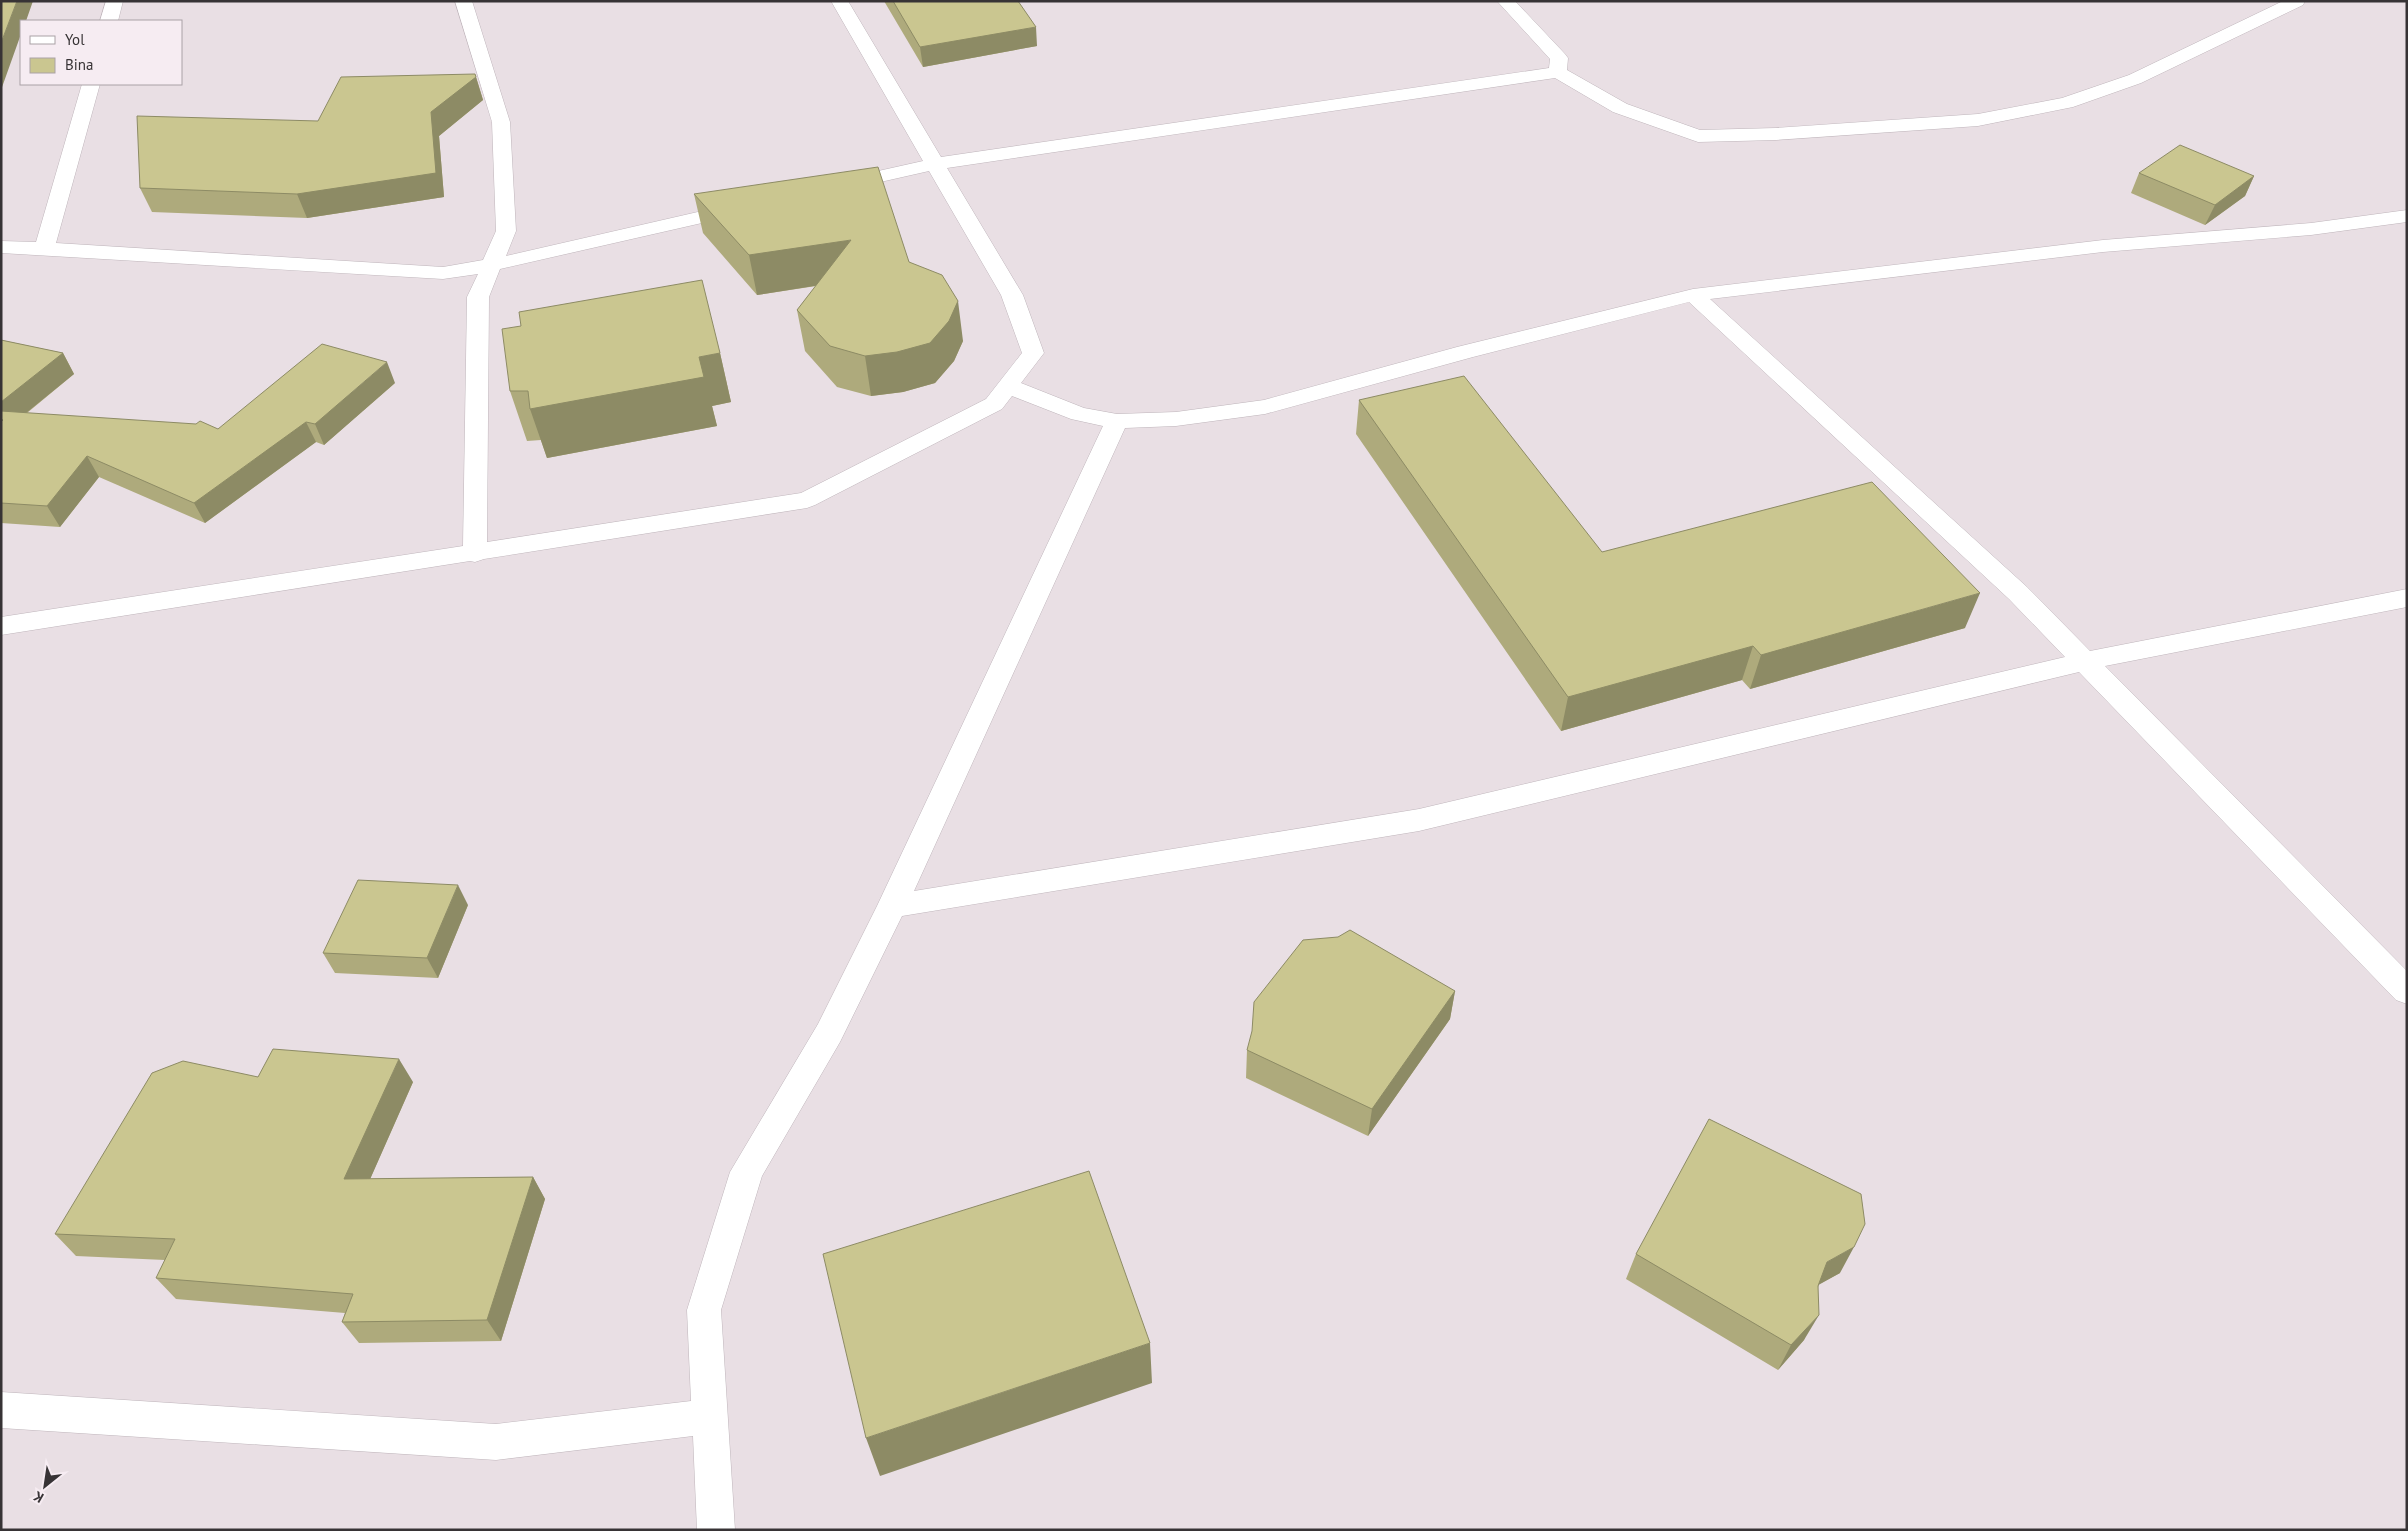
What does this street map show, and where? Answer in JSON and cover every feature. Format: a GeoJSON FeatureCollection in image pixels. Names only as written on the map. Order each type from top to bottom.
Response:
{"type":"FeatureCollection","features":[{"type":"Feature","properties":{"kind":"street"},"geometry":{"type":"LineString","coordinates":[[109,20],[115,1]]}},
{"type":"Feature","properties":{"kind":"street"},"geometry":{"type":"LineString","coordinates":[[463,1],[501,122],[506,231],[478,297],[475,554]]}},
{"type":"Feature","properties":{"kind":"street"},"geometry":{"type":"LineString","coordinates":[[1,626],[475,554],[807,500],[994,404],[1033,353],[1012,295],[839,1]]}},
{"type":"Feature","properties":{"kind":"street"},"geometry":{"type":"LineString","coordinates":[[1505,1],[1558,58],[1558,72]]}},
{"type":"Feature","properties":{"kind":"street"},"geometry":{"type":"LineString","coordinates":[[829,188],[935,164],[1558,72],[1620,108],[1698,136],[1776,134],[1978,120],[2066,103],[2135,79],[2297,1]]}},
{"type":"Feature","properties":{"kind":"street"},"geometry":{"type":"LineString","coordinates":[[44,248],[91,85]]}},
{"type":"Feature","properties":{"kind":"street"},"geometry":{"type":"LineString","coordinates":[[1,247],[44,248],[443,274],[492,265],[752,206]]}},
{"type":"Feature","properties":{"kind":"street"},"geometry":{"type":"LineString","coordinates":[[1008,386],[1079,414],[1117,421],[1176,419],[1265,407],[1465,352],[1693,295],[2104,246],[2311,229],[2407,216]]}},
{"type":"Feature","properties":{"kind":"street"},"geometry":{"type":"LineString","coordinates":[[1693,295],[2018,594],[2407,991]]}},
{"type":"Feature","properties":{"kind":"street"},"geometry":{"type":"LineString","coordinates":[[716,1530],[704,1310],[747,1172],[829,1033],[892,906],[1117,421]]}},
{"type":"Feature","properties":{"kind":"street"},"geometry":{"type":"LineString","coordinates":[[892,906],[1419,820],[2085,661],[2407,598]]}},
{"type":"Feature","properties":{"kind":"street"},"geometry":{"type":"LineString","coordinates":[[1,1410],[496,1442],[711,1416]]}},
{"type":"Feature","properties":{"kind":"building"},"geometry":{"type":"Polygon","coordinates":[[[1,1],[17,1],[1,43],[1,1]]]}},
{"type":"Feature","properties":{"kind":"building"},"geometry":{"type":"Polygon","coordinates":[[[893,1],[1018,1],[1036,27],[920,47],[893,1]]]}},
{"type":"Feature","properties":{"kind":"building"},"geometry":{"type":"Polygon","coordinates":[[[475,74],[476,77],[431,112],[436,173],[297,194],[140,188],[137,116],[318,121],[341,77],[475,74]]]}},
{"type":"Feature","properties":{"kind":"building"},"geometry":{"type":"Polygon","coordinates":[[[2180,145],[2254,176],[2215,205],[2139,173],[2180,145]]]}},
{"type":"Feature","properties":{"kind":"building"},"geometry":{"type":"Polygon","coordinates":[[[878,167],[909,262],[942,275],[958,301],[949,321],[930,343],[897,352],[865,356],[830,346],[797,310],[851,240],[749,255],[694,194],[878,167]]]}},
{"type":"Feature","properties":{"kind":"building"},"geometry":{"type":"Polygon","coordinates":[[[702,280],[720,353],[699,357],[704,377],[530,409],[528,391],[510,391],[502,329],[521,326],[519,312],[702,280]]]}},
{"type":"Feature","properties":{"kind":"building"},"geometry":{"type":"Polygon","coordinates":[[[1,340],[63,353],[1,402],[1,340]]]}},
{"type":"Feature","properties":{"kind":"building"},"geometry":{"type":"Polygon","coordinates":[[[322,344],[387,362],[315,424],[306,422],[194,503],[87,456],[47,506],[1,503],[1,422],[3,420],[1,419],[1,411],[196,424],[200,421],[218,429],[322,344]]]}},
{"type":"Feature","properties":{"kind":"building"},"geometry":{"type":"Polygon","coordinates":[[[1464,376],[1602,552],[1872,482],[1980,593],[1761,655],[1753,646],[1568,697],[1359,400],[1464,376]]]}},
{"type":"Feature","properties":{"kind":"building"},"geometry":{"type":"Polygon","coordinates":[[[358,880],[458,885],[427,958],[323,953],[358,880]]]}},
{"type":"Feature","properties":{"kind":"building"},"geometry":{"type":"Polygon","coordinates":[[[1350,930],[1455,991],[1372,1109],[1247,1050],[1252,1031],[1254,1002],[1303,940],[1338,937],[1350,930]]]}},
{"type":"Feature","properties":{"kind":"building"},"geometry":{"type":"Polygon","coordinates":[[[273,1049],[399,1059],[344,1179],[533,1177],[487,1320],[342,1322],[353,1294],[156,1278],[175,1239],[55,1234],[152,1073],[183,1061],[258,1077],[273,1049]]]}},
{"type":"Feature","properties":{"kind":"building"},"geometry":{"type":"Polygon","coordinates":[[[1709,1119],[1861,1194],[1865,1224],[1854,1247],[1827,1262],[1818,1286],[1819,1315],[1791,1345],[1636,1254],[1709,1119]]]}},
{"type":"Feature","properties":{"kind":"building"},"geometry":{"type":"Polygon","coordinates":[[[1089,1171],[1150,1343],[866,1438],[823,1254],[1089,1171]]]}}]}
